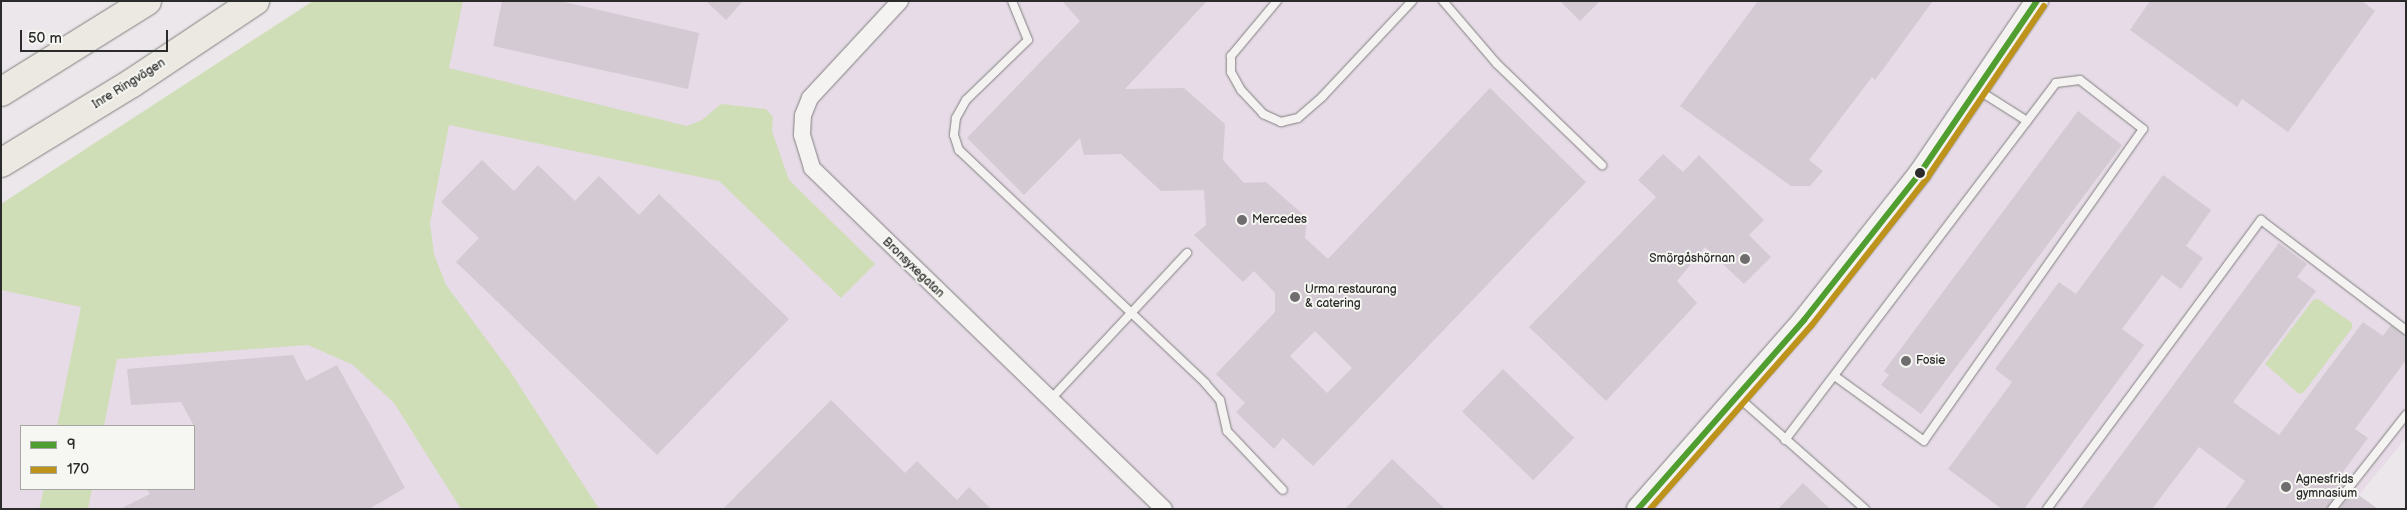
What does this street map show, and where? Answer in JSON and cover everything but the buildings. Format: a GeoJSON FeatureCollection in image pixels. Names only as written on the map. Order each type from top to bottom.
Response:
{"type":"FeatureCollection","features":[{"type":"Feature","properties":{"kind":"highway"},"geometry":{"type":"LineString","coordinates":[[1,92],[147,1]]}},
{"type":"Feature","properties":{"kind":"highway","name":"Inre Ringvägen"},"geometry":{"type":"LineString","coordinates":[[1,163],[132,83],[255,1]]}},
{"type":"Feature","properties":{"kind":"main road"},"geometry":{"type":"LineString","coordinates":[[1638,509],[1737,397],[1907,188],[1978,90],[2037,1]]}},
{"type":"Feature","properties":{"kind":"street","name":"Bronsyxegatan"},"geometry":{"type":"LineString","coordinates":[[900,1],[810,98],[803,115],[807,155],[812,168],[1164,509]]}},
{"type":"Feature","properties":{"kind":"lane"},"geometry":{"type":"LineString","coordinates":[[1012,1],[1028,40],[966,100],[956,118],[954,136],[959,150],[1129,315],[1220,400],[1227,431],[1283,490]]}},
{"type":"Feature","properties":{"kind":"lane"},"geometry":{"type":"LineString","coordinates":[[1277,1],[1231,56],[1230,72],[1241,90],[1263,114],[1281,122],[1298,118],[1322,97],[1412,1]]}},
{"type":"Feature","properties":{"kind":"lane"},"geometry":{"type":"LineString","coordinates":[[1443,1],[1497,64],[1602,165]]}},
{"type":"Feature","properties":{"kind":"lane"},"geometry":{"type":"LineString","coordinates":[[1785,440],[1836,377],[2056,83],[2080,80],[2143,129],[1924,441],[1836,377]]}},
{"type":"Feature","properties":{"kind":"lane"},"geometry":{"type":"LineString","coordinates":[[1978,90],[2027,121]]}},
{"type":"Feature","properties":{"kind":"lane"},"geometry":{"type":"LineString","coordinates":[[2047,509],[2261,220],[2406,330]]}},
{"type":"Feature","properties":{"kind":"lane"},"geometry":{"type":"LineString","coordinates":[[1050,400],[1187,252]]}},
{"type":"Feature","properties":{"kind":"lane"},"geometry":{"type":"LineString","coordinates":[[1737,397],[1865,509]]}},
{"type":"Feature","properties":{"kind":"lane"},"geometry":{"type":"LineString","coordinates":[[2332,509],[2406,416]]}},
{"type":"Feature","properties":{"kind":"shaded area"},"geometry":{"type":"Polygon","coordinates":[[[326,1],[2406,1],[2406,438],[2347,509],[1,509],[1,206],[326,1]]]}},
{"type":"Feature","properties":{"kind":"green space"},"geometry":{"type":"Polygon","coordinates":[[[313,1],[463,1],[449,68],[687,126],[702,120],[721,104],[766,109],[773,117],[772,131],[789,180],[875,264],[841,298],[719,181],[449,125],[430,223],[434,254],[446,285],[510,371],[599,509],[461,509],[394,403],[353,365],[308,345],[117,359],[104,425],[57,425],[81,307],[1,290],[1,204],[313,1]]]}},
{"type":"Feature","properties":{"kind":"green space"},"geometry":{"type":"Polygon","coordinates":[[[2318,299],[2352,323],[2352,328],[2304,392],[2299,394],[2265,364],[2313,300],[2318,299]]]}},
{"type":"Feature","properties":{"kind":"green space"},"geometry":{"type":"Polygon","coordinates":[[[44,490],[92,490],[88,509],[39,509],[44,490]]]}},
{"type":"Feature","properties":{"kind":"transit line","name":"9"},"geometry":{"type":"LineString","coordinates":[[1638,509],[1804,320],[1920,173],[2037,1]]}},
{"type":"Feature","properties":{"kind":"transit line","name":"170"},"geometry":{"type":"LineString","coordinates":[[1650,509],[1811,326],[1927,178],[2044,6]]}},
{"type":"Feature","properties":{"kind":"place","name":"Mercedes"},"geometry":{"type":"Point","coordinates":[1242,220]}},
{"type":"Feature","properties":{"kind":"place","name":"Smörgåshörnan"},"geometry":{"type":"Point","coordinates":[1745,259]}},
{"type":"Feature","properties":{"kind":"place","name":"Urma restaurang & catering"},"geometry":{"type":"Point","coordinates":[1295,297]}},
{"type":"Feature","properties":{"kind":"place","name":"Fosie"},"geometry":{"type":"Point","coordinates":[1906,361]}},
{"type":"Feature","properties":{"kind":"place","name":"Agnesfrids gymnasium"},"geometry":{"type":"Point","coordinates":[2286,487]}}]}
